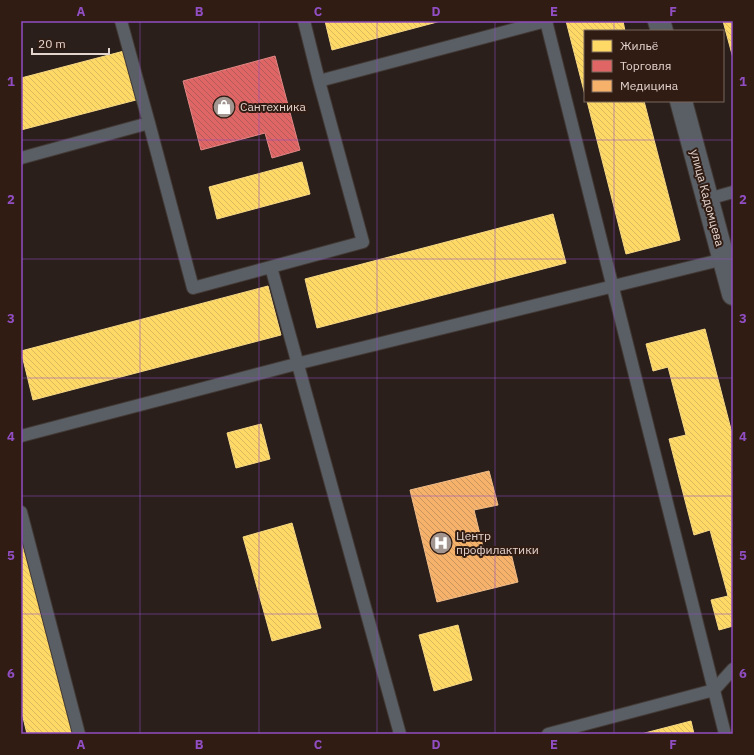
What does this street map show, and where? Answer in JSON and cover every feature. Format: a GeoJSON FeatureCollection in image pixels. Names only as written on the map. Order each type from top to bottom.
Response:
{"type":"FeatureCollection","features":[{"type":"Feature","properties":{"kind":"street","name":"улица Кадомцева"},"geometry":{"type":"LineString","coordinates":[[681,102],[733,294]]}},
{"type":"Feature","properties":{"kind":"lane"},"geometry":{"type":"LineString","coordinates":[[121,21],[193,288],[363,242],[304,21]]}},
{"type":"Feature","properties":{"kind":"lane"},"geometry":{"type":"LineString","coordinates":[[319,81],[546,21],[725,734]]}},
{"type":"Feature","properties":{"kind":"lane"},"geometry":{"type":"LineString","coordinates":[[21,158],[148,123]]}},
{"type":"Feature","properties":{"kind":"lane"},"geometry":{"type":"LineString","coordinates":[[708,199],[733,192]]}},
{"type":"Feature","properties":{"kind":"lane"},"geometry":{"type":"LineString","coordinates":[[21,436],[296,364],[724,259]]}},
{"type":"Feature","properties":{"kind":"lane"},"geometry":{"type":"LineString","coordinates":[[271,267],[296,364],[400,734]]}},
{"type":"Feature","properties":{"kind":"lane"},"geometry":{"type":"LineString","coordinates":[[21,512],[79,734]]}},
{"type":"Feature","properties":{"kind":"lane"},"geometry":{"type":"LineString","coordinates":[[548,734],[714,690],[733,668]]}},
{"type":"Feature","properties":{"kind":"building: Жильё"},"geometry":{"type":"Polygon","coordinates":[[[325,21],[441,21],[332,50],[325,21]]]}},
{"type":"Feature","properties":{"kind":"building: Жильё"},"geometry":{"type":"Polygon","coordinates":[[[566,21],[623,21],[625,30],[584,30],[584,91],[566,21]]]}},
{"type":"Feature","properties":{"kind":"building: Жильё"},"geometry":{"type":"Polygon","coordinates":[[[723,21],[733,21],[733,58],[723,21]]]}},
{"type":"Feature","properties":{"kind":"building: Жильё"},"geometry":{"type":"Polygon","coordinates":[[[124,51],[136,100],[21,130],[21,78],[124,51]]]}},
{"type":"Feature","properties":{"kind":"building: Жильё"},"geometry":{"type":"Polygon","coordinates":[[[587,102],[644,102],[680,240],[626,254],[587,102]]]}},
{"type":"Feature","properties":{"kind":"building: Жильё"},"geometry":{"type":"Polygon","coordinates":[[[302,162],[310,194],[217,219],[209,187],[302,162]]]}},
{"type":"Feature","properties":{"kind":"building: Жильё"},"geometry":{"type":"Polygon","coordinates":[[[553,214],[566,263],[317,328],[305,279],[553,214]]]}},
{"type":"Feature","properties":{"kind":"building: Жильё"},"geometry":{"type":"Polygon","coordinates":[[[268,286],[281,335],[33,400],[21,351],[268,286]]]}},
{"type":"Feature","properties":{"kind":"building: Жильё"},"geometry":{"type":"Polygon","coordinates":[[[705,329],[733,437],[733,626],[719,630],[711,600],[728,596],[710,530],[694,535],[669,439],[686,435],[668,367],[653,371],[646,344],[705,329]]]}},
{"type":"Feature","properties":{"kind":"building: Жильё"},"geometry":{"type":"Polygon","coordinates":[[[261,424],[270,459],[236,468],[227,433],[261,424]]]}},
{"type":"Feature","properties":{"kind":"building: Жильё"},"geometry":{"type":"Polygon","coordinates":[[[292,523],[321,628],[272,641],[243,537],[292,523]]]}},
{"type":"Feature","properties":{"kind":"building: Жильё"},"geometry":{"type":"Polygon","coordinates":[[[21,531],[74,734],[27,734],[21,709],[21,531]]]}},
{"type":"Feature","properties":{"kind":"building: Жильё"},"geometry":{"type":"Polygon","coordinates":[[[458,625],[472,680],[434,691],[419,635],[458,625]]]}},
{"type":"Feature","properties":{"kind":"building: Жильё"},"geometry":{"type":"Polygon","coordinates":[[[691,721],[694,734],[641,734],[691,721]]]}},
{"type":"Feature","properties":{"kind":"building: Торговля"},"geometry":{"type":"Polygon","coordinates":[[[275,56],[300,150],[272,158],[265,133],[201,150],[183,81],[275,56]]]}},
{"type":"Feature","properties":{"kind":"building: Медицина"},"geometry":{"type":"Polygon","coordinates":[[[489,471],[498,505],[474,510],[485,555],[510,549],[518,582],[437,602],[410,490],[489,471]]]}},
{"type":"Feature","properties":{"kind":"place","name":"Сантехника"},"geometry":{"type":"Point","coordinates":[224,107]}},
{"type":"Feature","properties":{"kind":"place","name":"Центр профилактики"},"geometry":{"type":"Point","coordinates":[441,543]}}]}
